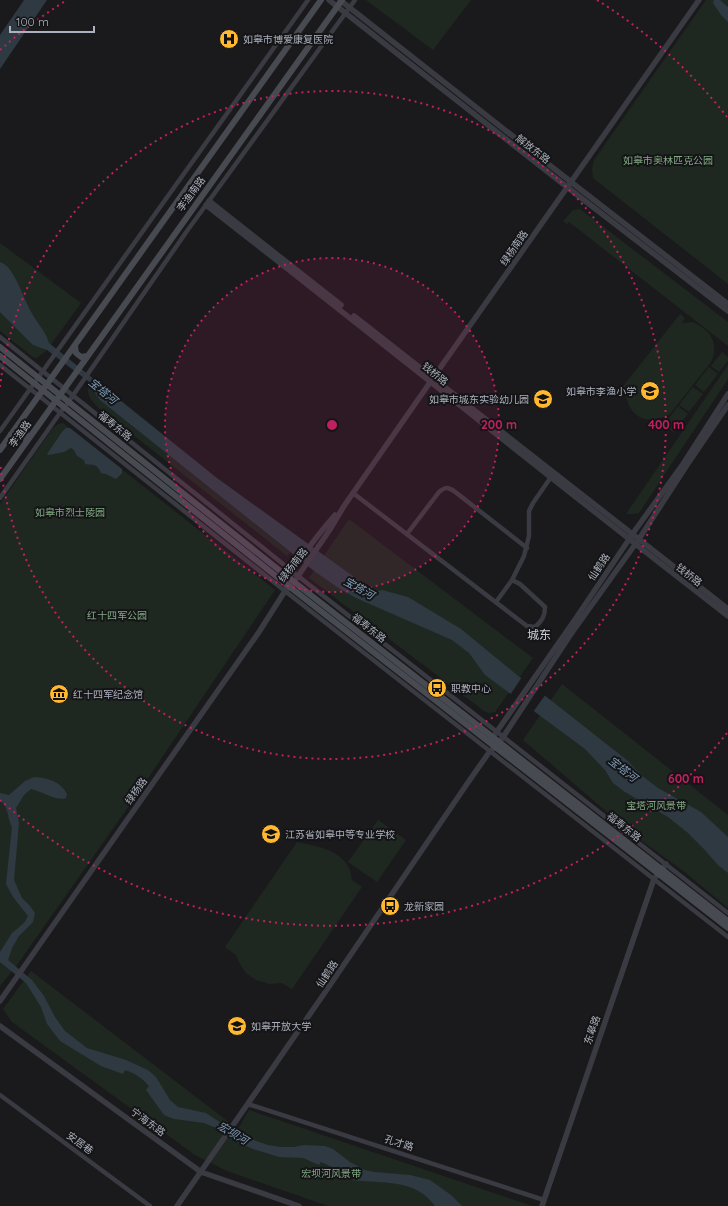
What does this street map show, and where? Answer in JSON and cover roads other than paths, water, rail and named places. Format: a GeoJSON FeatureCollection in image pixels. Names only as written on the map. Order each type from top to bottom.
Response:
{"type":"FeatureCollection","features":[{"type":"Feature","properties":{"kind":"main road","name":"李渔南路"},"geometry":{"type":"LineString","coordinates":[[45,387],[321,0]]}},
{"type":"Feature","properties":{"kind":"main road","name":"李渔南路"},"geometry":{"type":"LineString","coordinates":[[59,398],[87,356],[341,0]]}},
{"type":"Feature","properties":{"kind":"main road"},"geometry":{"type":"LineString","coordinates":[[75,346],[76,353],[81,357],[87,356]]}},
{"type":"Feature","properties":{"kind":"main road","name":"福寿东路"},"geometry":{"type":"LineString","coordinates":[[0,348],[38,377],[45,387],[59,398],[65,407],[292,580],[497,745],[662,868],[728,921]]}},
{"type":"Feature","properties":{"kind":"main road","name":"福寿东路"},"geometry":{"type":"LineString","coordinates":[[0,356],[34,383],[45,387]]}},
{"type":"Feature","properties":{"kind":"main road","name":"李渔路"},"geometry":{"type":"LineString","coordinates":[[0,450],[45,387]]}},
{"type":"Feature","properties":{"kind":"main road","name":"李渔路"},"geometry":{"type":"LineString","coordinates":[[0,480],[59,398]]}},
{"type":"Feature","properties":{"kind":"main road"},"geometry":{"type":"LineString","coordinates":[[10,435],[18,430],[26,434],[27,440],[24,447]]}},
{"type":"Feature","properties":{"kind":"main road","name":"福寿东路"},"geometry":{"type":"LineString","coordinates":[[662,868],[728,928]]}},
{"type":"Feature","properties":{"kind":"street"},"geometry":{"type":"LineString","coordinates":[[0,431],[308,0]]}},
{"type":"Feature","properties":{"kind":"street","name":"解放东路"},"geometry":{"type":"LineString","coordinates":[[328,0],[728,311]]}},
{"type":"Feature","properties":{"kind":"street","name":"解放东路"},"geometry":{"type":"LineString","coordinates":[[341,0],[728,304]]}},
{"type":"Feature","properties":{"kind":"street"},"geometry":{"type":"LineString","coordinates":[[0,498],[207,203],[355,0]]}},
{"type":"Feature","properties":{"kind":"street","name":"绿杨南路"},"geometry":{"type":"LineString","coordinates":[[292,580],[326,529],[344,506],[699,0]]}},
{"type":"Feature","properties":{"kind":"street","name":"钱桥路"},"geometry":{"type":"LineString","coordinates":[[207,203],[631,537],[728,616]]}},
{"type":"Feature","properties":{"kind":"street"},"geometry":{"type":"LineString","coordinates":[[0,337],[73,395],[292,580],[490,751],[728,936]]}},
{"type":"Feature","properties":{"kind":"street"},"geometry":{"type":"LineString","coordinates":[[0,365],[53,406],[65,407],[292,580],[503,736],[662,868],[728,913]]}},
{"type":"Feature","properties":{"kind":"street","name":"钱桥路"},"geometry":{"type":"LineString","coordinates":[[432,380],[551,477],[631,537]]}},
{"type":"Feature","properties":{"kind":"street","name":"仙鹤路"},"geometry":{"type":"LineString","coordinates":[[491,740],[683,464],[728,394]]}},
{"type":"Feature","properties":{"kind":"street","name":"仙鹤路"},"geometry":{"type":"LineString","coordinates":[[177,1206],[490,751],[497,745],[545,676],[572,634],[637,542],[728,405]]}},
{"type":"Feature","properties":{"kind":"street"},"geometry":{"type":"LineString","coordinates":[[496,602],[512,580],[524,556],[527,548],[530,527],[529,511],[551,477]]}},
{"type":"Feature","properties":{"kind":"street"},"geometry":{"type":"LineString","coordinates":[[407,534],[439,492],[444,488],[448,488],[454,491],[527,548]]}},
{"type":"Feature","properties":{"kind":"street"},"geometry":{"type":"LineString","coordinates":[[353,493],[527,626],[535,626],[541,622],[545,614],[545,607],[520,584],[512,580]]}},
{"type":"Feature","properties":{"kind":"street","name":"绿杨南路"},"geometry":{"type":"LineString","coordinates":[[292,580],[302,571],[326,529]]}},
{"type":"Feature","properties":{"kind":"street","name":"钱桥路"},"geometry":{"type":"LineString","coordinates":[[637,542],[728,609]]}},
{"type":"Feature","properties":{"kind":"street","name":"绿杨路"},"geometry":{"type":"LineString","coordinates":[[0,1001],[259,632],[292,580]]}},
{"type":"Feature","properties":{"kind":"street"},"geometry":{"type":"LineString","coordinates":[[490,751],[491,740]]}},
{"type":"Feature","properties":{"kind":"street","name":"东皋路"},"geometry":{"type":"LineString","coordinates":[[542,1206],[654,878],[662,868]]}},
{"type":"Feature","properties":{"kind":"street","name":"宁海东路"},"geometry":{"type":"LineString","coordinates":[[0,1026],[201,1172],[299,1206]]}},
{"type":"Feature","properties":{"kind":"street","name":"安居巷"},"geometry":{"type":"LineString","coordinates":[[0,1095],[150,1206]]}},
{"type":"Feature","properties":{"kind":"street","name":"孔才路"},"geometry":{"type":"LineString","coordinates":[[248,1104],[544,1200]]}},
{"type":"Feature","properties":{"kind":"water"},"geometry":{"type":"Polygon","coordinates":[[[24,0],[47,0],[0,69],[0,35],[24,0]]]}},
{"type":"Feature","properties":{"kind":"water"},"geometry":{"type":"Polygon","coordinates":[[[714,0],[720,0],[728,7],[728,22],[713,3],[714,0]]]}},
{"type":"Feature","properties":{"kind":"water","name":"宝塔河"},"geometry":{"type":"Polygon","coordinates":[[[0,262],[7,266],[13,275],[30,310],[49,343],[217,478],[357,579],[364,587],[374,592],[382,590],[408,597],[461,629],[517,675],[628,761],[641,775],[658,788],[701,812],[728,837],[728,873],[718,865],[688,833],[668,817],[625,792],[613,783],[605,770],[585,749],[485,675],[469,653],[452,640],[356,598],[314,571],[101,401],[89,382],[47,350],[33,345],[0,312],[0,262]]]}},
{"type":"Feature","properties":{"kind":"water"},"geometry":{"type":"Polygon","coordinates":[[[66,428],[70,428],[122,469],[122,473],[116,479],[101,473],[97,466],[85,464],[84,460],[77,456],[71,448],[64,452],[49,455],[47,454],[66,428]]]}},
{"type":"Feature","properties":{"kind":"water","name":"宏坝河"},"geometry":{"type":"Polygon","coordinates":[[[34,777],[44,778],[57,783],[67,794],[66,798],[59,799],[31,789],[24,795],[16,808],[19,823],[14,880],[22,898],[35,913],[33,922],[19,936],[12,948],[8,960],[32,980],[44,996],[55,1017],[65,1031],[87,1048],[126,1060],[148,1070],[156,1077],[170,1100],[178,1107],[206,1113],[239,1135],[268,1145],[280,1147],[304,1145],[325,1146],[333,1149],[350,1162],[365,1170],[410,1175],[430,1180],[451,1195],[462,1206],[435,1206],[427,1197],[408,1187],[397,1184],[353,1180],[353,1175],[321,1162],[319,1165],[303,1158],[279,1157],[234,1141],[216,1128],[204,1123],[174,1119],[164,1115],[146,1090],[149,1086],[138,1076],[125,1070],[123,1074],[101,1066],[60,1041],[47,1024],[41,1007],[26,983],[0,962],[0,952],[12,933],[24,923],[28,916],[13,897],[6,884],[12,827],[5,806],[0,801],[0,793],[9,795],[25,781],[34,777]]]}},
{"type":"Feature","properties":{"kind":"place","name":"如皋市博爱康复医院"},"geometry":{"type":"Point","coordinates":[229,39]}},
{"type":"Feature","properties":{"kind":"place","name":"如皋市李渔小学"},"geometry":{"type":"Point","coordinates":[650,391]}},
{"type":"Feature","properties":{"kind":"place","name":"如皋市城东实验幼儿园"},"geometry":{"type":"Point","coordinates":[543,399]}},
{"type":"Feature","properties":{"kind":"place","name":"职教中心"},"geometry":{"type":"Point","coordinates":[437,688]}},
{"type":"Feature","properties":{"kind":"place","name":"红十四军纪念馆"},"geometry":{"type":"Point","coordinates":[59,694]}},
{"type":"Feature","properties":{"kind":"place","name":"江苏省如皋中等专业学校"},"geometry":{"type":"Point","coordinates":[271,834]}},
{"type":"Feature","properties":{"kind":"place","name":"龙新家园"},"geometry":{"type":"Point","coordinates":[390,906]}},
{"type":"Feature","properties":{"kind":"place","name":"如皋开放大学"},"geometry":{"type":"Point","coordinates":[237,1026]}},
{"type":"Feature","properties":{"kind":"district","name":"城东"},"geometry":{"type":"Point","coordinates":[539,634]}},
{"type":"Feature","properties":{"kind":"park label","name":"如皋市奥林匹克公园"},"geometry":{"type":"Point","coordinates":[668,160]}},
{"type":"Feature","properties":{"kind":"park label","name":"如皋市烈士陵园"},"geometry":{"type":"Point","coordinates":[70,512]}},
{"type":"Feature","properties":{"kind":"park label","name":"红十四军公园"},"geometry":{"type":"Point","coordinates":[117,615]}},
{"type":"Feature","properties":{"kind":"park label","name":"宝塔河风景带"},"geometry":{"type":"Point","coordinates":[656,805]}},
{"type":"Feature","properties":{"kind":"park label","name":"宏坝河风景带"},"geometry":{"type":"Point","coordinates":[331,1173]}}]}
